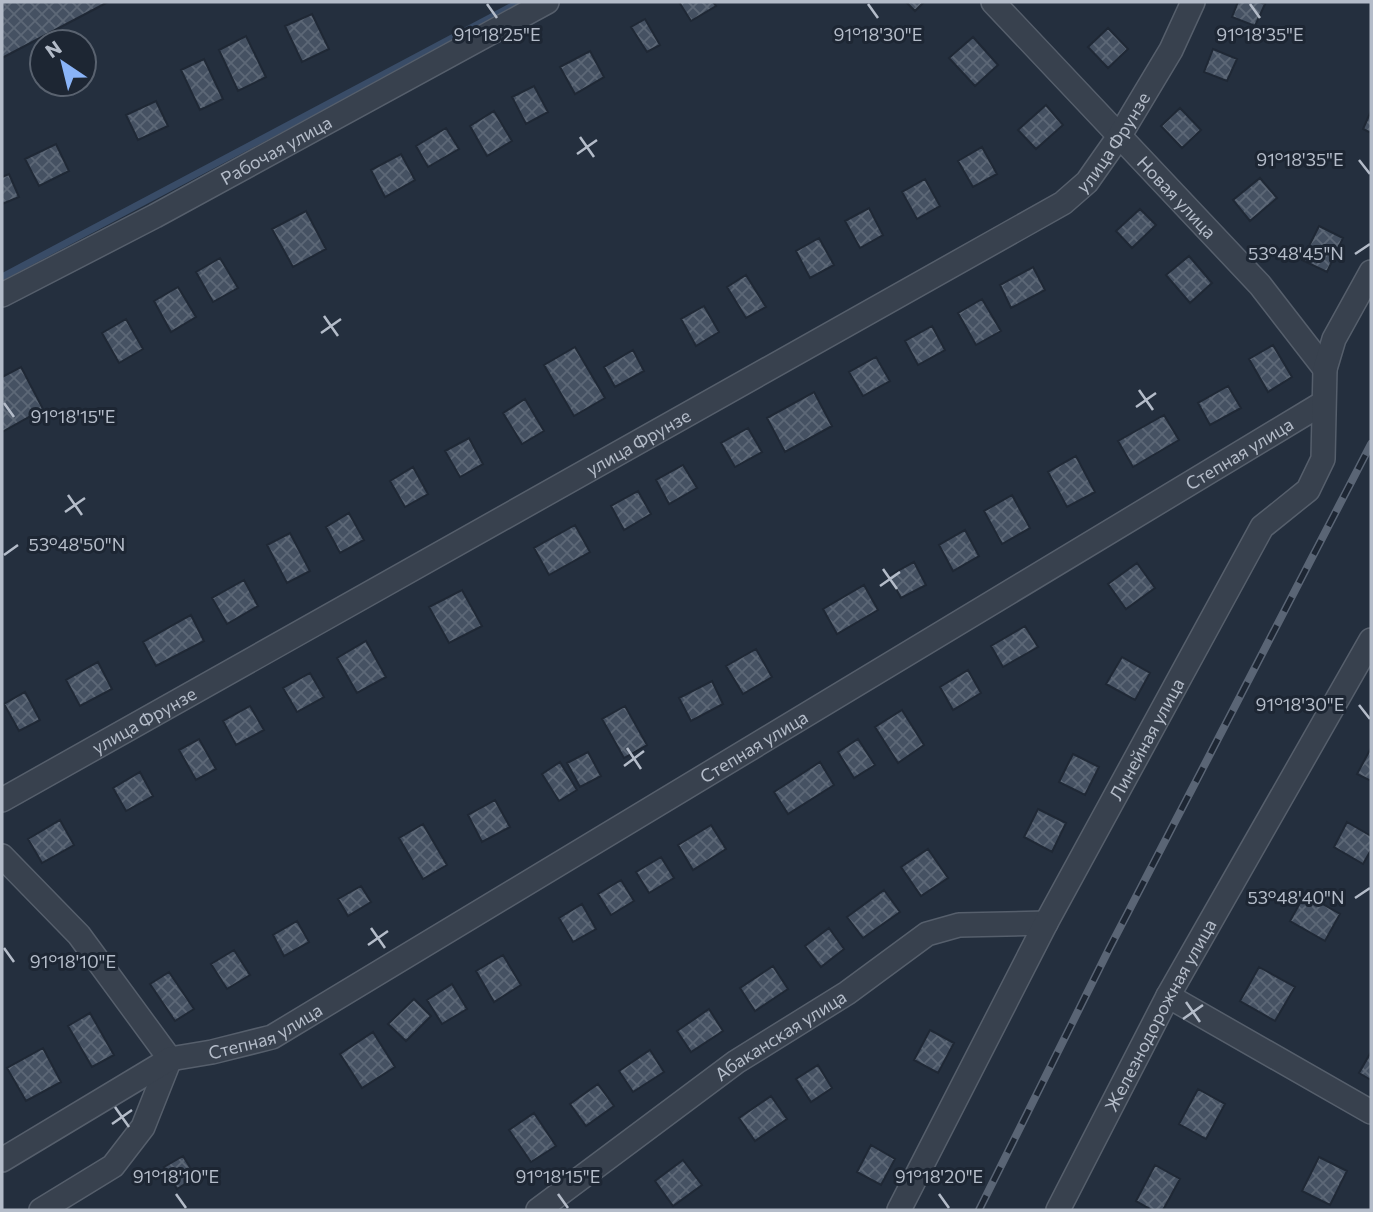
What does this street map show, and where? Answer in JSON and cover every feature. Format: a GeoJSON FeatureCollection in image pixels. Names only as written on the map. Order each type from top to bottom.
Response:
{"type":"FeatureCollection","features":[{"type":"Feature","properties":{"kind":"street","name":"Рабочая улица"},"geometry":{"type":"LineString","coordinates":[[2,295],[155,216],[547,2]]}},
{"type":"Feature","properties":{"kind":"street","name":"Новая улица"},"geometry":{"type":"LineString","coordinates":[[993,2],[1260,285],[1325,369]]}},
{"type":"Feature","properties":{"kind":"street","name":"улица Фрунзе"},"geometry":{"type":"LineString","coordinates":[[2,800],[1063,203],[1087,182],[1120,135],[1171,50],[1193,2]]}},
{"type":"Feature","properties":{"kind":"street","name":"Линейная улица"},"geometry":{"type":"LineString","coordinates":[[899,1210],[1046,923],[1262,527],[1308,490],[1324,459],[1325,369],[1335,339],[1371,272]]}},
{"type":"Feature","properties":{"kind":"street","name":"Степная улица"},"geometry":{"type":"LineString","coordinates":[[2,1160],[170,1059],[272,1037],[1323,403]]}},
{"type":"Feature","properties":{"kind":"street","name":"Железнодорожная улица"},"geometry":{"type":"LineString","coordinates":[[1058,1210],[1168,996],[1371,640]]}},
{"type":"Feature","properties":{"kind":"street"},"geometry":{"type":"LineString","coordinates":[[2,856],[79,935],[170,1059],[143,1127],[113,1166],[41,1210]]}},
{"type":"Feature","properties":{"kind":"street","name":"Абаканская улица"},"geometry":{"type":"LineString","coordinates":[[538,1210],[736,1062],[847,993],[928,934],[959,925],[1046,923]]}},
{"type":"Feature","properties":{"kind":"street"},"geometry":{"type":"LineString","coordinates":[[1168,996],[1371,1112]]}},
{"type":"Feature","properties":{"kind":"building"},"geometry":{"type":"Polygon","coordinates":[[[2,2],[108,2],[59,28],[28,28],[28,44],[2,58],[2,2]]]}},
{"type":"Feature","properties":{"kind":"building"},"geometry":{"type":"Polygon","coordinates":[[[679,2],[713,2],[716,6],[691,21],[679,2]]]}},
{"type":"Feature","properties":{"kind":"building"},"geometry":{"type":"Polygon","coordinates":[[[906,2],[924,2],[915,11],[906,2]]]}},
{"type":"Feature","properties":{"kind":"building"},"geometry":{"type":"Polygon","coordinates":[[[1238,2],[1265,4],[1255,26],[1232,17],[1238,2]]]}},
{"type":"Feature","properties":{"kind":"building"},"geometry":{"type":"Polygon","coordinates":[[[312,14],[329,49],[302,62],[285,26],[312,14]]]}},
{"type":"Feature","properties":{"kind":"building"},"geometry":{"type":"Polygon","coordinates":[[[645,19],[660,45],[647,52],[631,27],[645,19]]]}},
{"type":"Feature","properties":{"kind":"building"},"geometry":{"type":"Polygon","coordinates":[[[1108,28],[1128,49],[1108,68],[1088,47],[1108,28]]]}},
{"type":"Feature","properties":{"kind":"building"},"geometry":{"type":"Polygon","coordinates":[[[246,36],[266,77],[238,91],[219,50],[246,36]]]}},
{"type":"Feature","properties":{"kind":"building"},"geometry":{"type":"Polygon","coordinates":[[[973,37],[998,65],[975,86],[949,58],[973,37]]]}},
{"type":"Feature","properties":{"kind":"building"},"geometry":{"type":"Polygon","coordinates":[[[1213,49],[1237,59],[1227,81],[1204,72],[1213,49]]]}},
{"type":"Feature","properties":{"kind":"building"},"geometry":{"type":"Polygon","coordinates":[[[590,51],[604,77],[575,94],[560,67],[590,51]]]}},
{"type":"Feature","properties":{"kind":"building"},"geometry":{"type":"Polygon","coordinates":[[[204,59],[223,99],[200,110],[181,70],[204,59]]]}},
{"type":"Feature","properties":{"kind":"building"},"geometry":{"type":"Polygon","coordinates":[[[534,86],[548,112],[526,124],[512,97],[534,86]]]}},
{"type":"Feature","properties":{"kind":"building"},"geometry":{"type":"Polygon","coordinates":[[[156,101],[168,126],[138,140],[126,115],[156,101]]]}},
{"type":"Feature","properties":{"kind":"building"},"geometry":{"type":"Polygon","coordinates":[[[1046,105],[1063,125],[1036,149],[1018,130],[1046,105]]]}},
{"type":"Feature","properties":{"kind":"building"},"geometry":{"type":"Polygon","coordinates":[[[1180,108],[1201,130],[1182,148],[1161,126],[1180,108]]]}},
{"type":"Feature","properties":{"kind":"building"},"geometry":{"type":"Polygon","coordinates":[[[494,111],[512,141],[487,156],[470,126],[494,111]]]}},
{"type":"Feature","properties":{"kind":"building"},"geometry":{"type":"Polygon","coordinates":[[[1371,111],[1371,133],[1363,129],[1371,111]]]}},
{"type":"Feature","properties":{"kind":"building"},"geometry":{"type":"Polygon","coordinates":[[[446,128],[459,149],[428,167],[416,146],[446,128]]]}},
{"type":"Feature","properties":{"kind":"building"},"geometry":{"type":"Polygon","coordinates":[[[56,144],[69,171],[39,186],[25,159],[56,144]]]}},
{"type":"Feature","properties":{"kind":"building"},"geometry":{"type":"Polygon","coordinates":[[[982,147],[997,174],[973,187],[958,161],[982,147]]]}},
{"type":"Feature","properties":{"kind":"building"},"geometry":{"type":"Polygon","coordinates":[[[401,154],[415,180],[385,197],[371,170],[401,154]]]}},
{"type":"Feature","properties":{"kind":"building"},"geometry":{"type":"Polygon","coordinates":[[[9,174],[19,197],[2,204],[2,177],[9,174]]]}},
{"type":"Feature","properties":{"kind":"building"},"geometry":{"type":"Polygon","coordinates":[[[1260,178],[1277,198],[1250,221],[1233,200],[1260,178]]]}},
{"type":"Feature","properties":{"kind":"building"},"geometry":{"type":"Polygon","coordinates":[[[925,179],[940,206],[917,219],[902,192],[925,179]]]}},
{"type":"Feature","properties":{"kind":"building"},"geometry":{"type":"Polygon","coordinates":[[[869,208],[883,235],[860,248],[845,221],[869,208]]]}},
{"type":"Feature","properties":{"kind":"building"},"geometry":{"type":"Polygon","coordinates":[[[1140,209],[1156,225],[1132,248],[1116,231],[1140,209]]]}},
{"type":"Feature","properties":{"kind":"building"},"geometry":{"type":"Polygon","coordinates":[[[306,211],[326,249],[293,267],[272,229],[306,211]]]}},
{"type":"Feature","properties":{"kind":"building"},"geometry":{"type":"Polygon","coordinates":[[[1319,226],[1343,238],[1327,272],[1302,260],[1319,226]]]}},
{"type":"Feature","properties":{"kind":"building"},"geometry":{"type":"Polygon","coordinates":[[[819,238],[834,265],[810,278],[796,251],[819,238]]]}},
{"type":"Feature","properties":{"kind":"building"},"geometry":{"type":"Polygon","coordinates":[[[1189,256],[1212,283],[1190,303],[1166,275],[1189,256]]]}},
{"type":"Feature","properties":{"kind":"building"},"geometry":{"type":"Polygon","coordinates":[[[220,258],[238,288],[213,302],[196,272],[220,258]]]}},
{"type":"Feature","properties":{"kind":"building"},"geometry":{"type":"Polygon","coordinates":[[[1033,267],[1045,290],[1011,308],[1000,285],[1033,267]]]}},
{"type":"Feature","properties":{"kind":"building"},"geometry":{"type":"Polygon","coordinates":[[[746,275],[766,307],[746,318],[727,287],[746,275]]]}},
{"type":"Feature","properties":{"kind":"building"},"geometry":{"type":"Polygon","coordinates":[[[178,287],[196,317],[171,332],[154,301],[178,287]]]}},
{"type":"Feature","properties":{"kind":"building"},"geometry":{"type":"Polygon","coordinates":[[[982,299],[1001,331],[976,345],[958,313],[982,299]]]}},
{"type":"Feature","properties":{"kind":"building"},"geometry":{"type":"Polygon","coordinates":[[[704,306],[719,332],[696,346],[681,319],[704,306]]]}},
{"type":"Feature","properties":{"kind":"building"},"geometry":{"type":"Polygon","coordinates":[[[126,319],[143,349],[119,363],[102,333],[126,319]]]}},
{"type":"Feature","properties":{"kind":"building"},"geometry":{"type":"Polygon","coordinates":[[[932,326],[945,350],[918,365],[905,341],[932,326]]]}},
{"type":"Feature","properties":{"kind":"building"},"geometry":{"type":"Polygon","coordinates":[[[1273,345],[1292,377],[1268,392],[1249,359],[1273,345]]]}},
{"type":"Feature","properties":{"kind":"building"},"geometry":{"type":"Polygon","coordinates":[[[575,347],[605,398],[574,416],[544,365],[575,347]]]}},
{"type":"Feature","properties":{"kind":"building"},"geometry":{"type":"Polygon","coordinates":[[[633,350],[644,371],[615,387],[604,367],[633,350]]]}},
{"type":"Feature","properties":{"kind":"building"},"geometry":{"type":"Polygon","coordinates":[[[876,357],[890,381],[863,396],[849,372],[876,357]]]}},
{"type":"Feature","properties":{"kind":"building"},"geometry":{"type":"Polygon","coordinates":[[[21,367],[43,409],[2,432],[2,377],[21,367]]]}},
{"type":"Feature","properties":{"kind":"building"},"geometry":{"type":"Polygon","coordinates":[[[1228,386],[1241,408],[1210,425],[1198,403],[1228,386]]]}},
{"type":"Feature","properties":{"kind":"building"},"geometry":{"type":"Polygon","coordinates":[[[814,392],[832,426],[785,452],[767,418],[814,392]]]}},
{"type":"Feature","properties":{"kind":"building"},"geometry":{"type":"Polygon","coordinates":[[[525,399],[544,431],[522,444],[503,413],[525,399]]]}},
{"type":"Feature","properties":{"kind":"building"},"geometry":{"type":"Polygon","coordinates":[[[1164,415],[1179,440],[1133,467],[1118,441],[1164,415]]]}},
{"type":"Feature","properties":{"kind":"building"},"geometry":{"type":"Polygon","coordinates":[[[748,428],[762,452],[735,467],[721,443],[748,428]]]}},
{"type":"Feature","properties":{"kind":"building"},"geometry":{"type":"Polygon","coordinates":[[[469,438],[483,464],[460,477],[445,451],[469,438]]]}},
{"type":"Feature","properties":{"kind":"building"},"geometry":{"type":"Polygon","coordinates":[[[1076,456],[1095,492],[1067,507],[1048,472],[1076,456]]]}},
{"type":"Feature","properties":{"kind":"building"},"geometry":{"type":"Polygon","coordinates":[[[683,465],[697,488],[669,504],[656,480],[683,465]]]}},
{"type":"Feature","properties":{"kind":"building"},"geometry":{"type":"Polygon","coordinates":[[[413,467],[428,494],[405,507],[390,481],[413,467]]]}},
{"type":"Feature","properties":{"kind":"building"},"geometry":{"type":"Polygon","coordinates":[[[638,491],[651,514],[624,530],[611,506],[638,491]]]}},
{"type":"Feature","properties":{"kind":"building"},"geometry":{"type":"Polygon","coordinates":[[[1012,495],[1030,528],[1002,544],[984,511],[1012,495]]]}},
{"type":"Feature","properties":{"kind":"building"},"geometry":{"type":"Polygon","coordinates":[[[349,513],[364,540],[340,553],[326,527],[349,513]]]}},
{"type":"Feature","properties":{"kind":"building"},"geometry":{"type":"Polygon","coordinates":[[[575,525],[590,552],[549,575],[534,548],[575,525]]]}},
{"type":"Feature","properties":{"kind":"building"},"geometry":{"type":"Polygon","coordinates":[[[965,530],[979,556],[953,571],[939,545],[965,530]]]}},
{"type":"Feature","properties":{"kind":"building"},"geometry":{"type":"Polygon","coordinates":[[[290,533],[310,571],[287,583],[267,545],[290,533]]]}},
{"type":"Feature","properties":{"kind":"building"},"geometry":{"type":"Polygon","coordinates":[[[914,562],[926,585],[901,598],[889,576],[914,562]]]}},
{"type":"Feature","properties":{"kind":"building"},"geometry":{"type":"Polygon","coordinates":[[[1137,563],[1155,588],[1126,609],[1108,584],[1137,563]]]}},
{"type":"Feature","properties":{"kind":"building"},"geometry":{"type":"Polygon","coordinates":[[[244,580],[258,606],[227,624],[212,598],[244,580]]]}},
{"type":"Feature","properties":{"kind":"building"},"geometry":{"type":"Polygon","coordinates":[[[864,585],[878,610],[837,634],[823,609],[864,585]]]}},
{"type":"Feature","properties":{"kind":"building"},"geometry":{"type":"Polygon","coordinates":[[[462,590],[482,626],[449,643],[429,607],[462,590]]]}},
{"type":"Feature","properties":{"kind":"building"},"geometry":{"type":"Polygon","coordinates":[[[191,615],[204,641],[156,666],[143,642],[191,615]]]}},
{"type":"Feature","properties":{"kind":"building"},"geometry":{"type":"Polygon","coordinates":[[[1025,626],[1038,647],[1003,667],[991,646],[1025,626]]]}},
{"type":"Feature","properties":{"kind":"building"},"geometry":{"type":"Polygon","coordinates":[[[366,641],[386,677],[357,693],[337,658],[366,641]]]}},
{"type":"Feature","properties":{"kind":"building"},"geometry":{"type":"Polygon","coordinates":[[[756,649],[772,677],[743,694],[726,666],[756,649]]]}},
{"type":"Feature","properties":{"kind":"building"},"geometry":{"type":"Polygon","coordinates":[[[1122,657],[1150,673],[1135,700],[1106,684],[1122,657]]]}},
{"type":"Feature","properties":{"kind":"building"},"geometry":{"type":"Polygon","coordinates":[[[98,662],[112,689],[80,706],[66,680],[98,662]]]}},
{"type":"Feature","properties":{"kind":"building"},"geometry":{"type":"Polygon","coordinates":[[[968,670],[981,693],[953,710],[940,687],[968,670]]]}},
{"type":"Feature","properties":{"kind":"building"},"geometry":{"type":"Polygon","coordinates":[[[310,673],[324,697],[297,712],[283,688],[310,673]]]}},
{"type":"Feature","properties":{"kind":"building"},"geometry":{"type":"Polygon","coordinates":[[[712,681],[723,704],[691,721],[679,698],[712,681]]]}},
{"type":"Feature","properties":{"kind":"building"},"geometry":{"type":"Polygon","coordinates":[[[25,692],[40,720],[19,731],[4,704],[25,692]]]}},
{"type":"Feature","properties":{"kind":"building"},"geometry":{"type":"Polygon","coordinates":[[[250,706],[264,730],[236,745],[223,721],[250,706]]]}},
{"type":"Feature","properties":{"kind":"building"},"geometry":{"type":"Polygon","coordinates":[[[625,706],[647,745],[624,758],[602,719],[625,706]]]}},
{"type":"Feature","properties":{"kind":"building"},"geometry":{"type":"Polygon","coordinates":[[[902,710],[924,745],[898,763],[875,727],[902,710]]]}},
{"type":"Feature","properties":{"kind":"building"},"geometry":{"type":"Polygon","coordinates":[[[199,739],[216,769],[196,780],[179,750],[199,739]]]}},
{"type":"Feature","properties":{"kind":"building"},"geometry":{"type":"Polygon","coordinates":[[[858,739],[875,765],[854,778],[838,752],[858,739]]]}},
{"type":"Feature","properties":{"kind":"building"},"geometry":{"type":"Polygon","coordinates":[[[1371,748],[1371,781],[1357,774],[1371,748]]]}},
{"type":"Feature","properties":{"kind":"building"},"geometry":{"type":"Polygon","coordinates":[[[588,752],[601,776],[580,787],[567,763],[588,752]]]}},
{"type":"Feature","properties":{"kind":"building"},"geometry":{"type":"Polygon","coordinates":[[[1073,754],[1099,767],[1085,795],[1059,782],[1073,754]]]}},
{"type":"Feature","properties":{"kind":"building"},"geometry":{"type":"Polygon","coordinates":[[[560,762],[577,790],[559,801],[542,774],[560,762]]]}},
{"type":"Feature","properties":{"kind":"building"},"geometry":{"type":"Polygon","coordinates":[[[820,762],[834,785],[788,814],[774,792],[820,762]]]}},
{"type":"Feature","properties":{"kind":"building"},"geometry":{"type":"Polygon","coordinates":[[[140,772],[153,796],[126,811],[113,788],[140,772]]]}},
{"type":"Feature","properties":{"kind":"building"},"geometry":{"type":"Polygon","coordinates":[[[495,800],[510,827],[482,842],[468,815],[495,800]]]}},
{"type":"Feature","properties":{"kind":"building"},"geometry":{"type":"Polygon","coordinates":[[[1038,809],[1066,823],[1052,852],[1024,837],[1038,809]]]}},
{"type":"Feature","properties":{"kind":"building"},"geometry":{"type":"Polygon","coordinates":[[[60,820],[74,845],[42,863],[28,839],[60,820]]]}},
{"type":"Feature","properties":{"kind":"building"},"geometry":{"type":"Polygon","coordinates":[[[1347,822],[1371,836],[1371,850],[1363,864],[1334,847],[1347,822]]]}},
{"type":"Feature","properties":{"kind":"building"},"geometry":{"type":"Polygon","coordinates":[[[423,824],[447,865],[423,879],[399,838],[423,824]]]}},
{"type":"Feature","properties":{"kind":"building"},"geometry":{"type":"Polygon","coordinates":[[[711,825],[726,849],[693,870],[678,845],[711,825]]]}},
{"type":"Feature","properties":{"kind":"building"},"geometry":{"type":"Polygon","coordinates":[[[928,849],[948,878],[921,896],[901,867],[928,849]]]}},
{"type":"Feature","properties":{"kind":"building"},"geometry":{"type":"Polygon","coordinates":[[[661,857],[674,878],[649,893],[636,872],[661,857]]]}},
{"type":"Feature","properties":{"kind":"building"},"geometry":{"type":"Polygon","coordinates":[[[621,880],[634,901],[611,915],[598,894],[621,880]]]}},
{"type":"Feature","properties":{"kind":"building"},"geometry":{"type":"Polygon","coordinates":[[[361,886],[371,902],[348,916],[338,899],[361,886]]]}},
{"type":"Feature","properties":{"kind":"building"},"geometry":{"type":"Polygon","coordinates":[[[884,890],[900,912],[863,938],[847,917],[884,890]]]}},
{"type":"Feature","properties":{"kind":"building"},"geometry":{"type":"Polygon","coordinates":[[[1305,894],[1340,914],[1325,941],[1290,921],[1305,894]]]}},
{"type":"Feature","properties":{"kind":"building"},"geometry":{"type":"Polygon","coordinates":[[[582,904],[596,929],[573,942],[559,918],[582,904]]]}},
{"type":"Feature","properties":{"kind":"building"},"geometry":{"type":"Polygon","coordinates":[[[297,921],[309,942],[284,956],[273,935],[297,921]]]}},
{"type":"Feature","properties":{"kind":"building"},"geometry":{"type":"Polygon","coordinates":[[[829,928],[844,949],[821,967],[805,946],[829,928]]]}},
{"type":"Feature","properties":{"kind":"building"},"geometry":{"type":"Polygon","coordinates":[[[234,950],[250,975],[227,989],[211,964],[234,950]]]}},
{"type":"Feature","properties":{"kind":"building"},"geometry":{"type":"Polygon","coordinates":[[[503,955],[521,985],[494,1002],[476,971],[503,955]]]}},
{"type":"Feature","properties":{"kind":"building"},"geometry":{"type":"Polygon","coordinates":[[[773,966],[788,989],[755,1011],[740,988],[773,966]]]}},
{"type":"Feature","properties":{"kind":"building"},"geometry":{"type":"Polygon","coordinates":[[[1259,967],[1295,987],[1275,1021],[1240,1001],[1259,967]]]}},
{"type":"Feature","properties":{"kind":"building"},"geometry":{"type":"Polygon","coordinates":[[[169,972],[194,1009],[175,1021],[150,984],[169,972]]]}},
{"type":"Feature","properties":{"kind":"building"},"geometry":{"type":"Polygon","coordinates":[[[452,984],[467,1009],[442,1024],[427,1000],[452,984]]]}},
{"type":"Feature","properties":{"kind":"building"},"geometry":{"type":"Polygon","coordinates":[[[414,999],[431,1016],[406,1041],[388,1024],[414,999]]]}},
{"type":"Feature","properties":{"kind":"building"},"geometry":{"type":"Polygon","coordinates":[[[709,1009],[723,1031],[691,1052],[677,1031],[709,1009]]]}},
{"type":"Feature","properties":{"kind":"building"},"geometry":{"type":"Polygon","coordinates":[[[90,1013],[114,1055],[92,1067],[68,1026],[90,1013]]]}},
{"type":"Feature","properties":{"kind":"building"},"geometry":{"type":"Polygon","coordinates":[[[930,1030],[954,1043],[938,1073],[914,1060],[930,1030]]]}},
{"type":"Feature","properties":{"kind":"building"},"geometry":{"type":"Polygon","coordinates":[[[373,1032],[395,1067],[362,1088],[340,1054],[373,1032]]]}},
{"type":"Feature","properties":{"kind":"building"},"geometry":{"type":"Polygon","coordinates":[[[43,1048],[61,1082],[26,1101],[7,1068],[43,1048]]]}},
{"type":"Feature","properties":{"kind":"building"},"geometry":{"type":"Polygon","coordinates":[[[650,1050],[664,1072],[633,1092],[619,1071],[650,1050]]]}},
{"type":"Feature","properties":{"kind":"building"},"geometry":{"type":"Polygon","coordinates":[[[1371,1052],[1371,1080],[1359,1073],[1371,1052]]]}},
{"type":"Feature","properties":{"kind":"building"},"geometry":{"type":"Polygon","coordinates":[[[818,1065],[832,1088],[811,1102],[796,1079],[818,1065]]]}},
{"type":"Feature","properties":{"kind":"building"},"geometry":{"type":"Polygon","coordinates":[[[598,1084],[614,1106],[586,1126],[570,1104],[598,1084]]]}},
{"type":"Feature","properties":{"kind":"building"},"geometry":{"type":"Polygon","coordinates":[[[1198,1089],[1225,1104],[1206,1139],[1179,1124],[1198,1089]]]}},
{"type":"Feature","properties":{"kind":"building"},"geometry":{"type":"Polygon","coordinates":[[[771,1096],[787,1119],[755,1141],[739,1118],[771,1096]]]}},
{"type":"Feature","properties":{"kind":"building"},"geometry":{"type":"Polygon","coordinates":[[[534,1113],[556,1146],[531,1162],[509,1130],[534,1113]]]}},
{"type":"Feature","properties":{"kind":"building"},"geometry":{"type":"Polygon","coordinates":[[[871,1145],[895,1159],[881,1185],[857,1172],[871,1145]]]}},
{"type":"Feature","properties":{"kind":"building"},"geometry":{"type":"Polygon","coordinates":[[[183,1156],[196,1177],[177,1189],[164,1167],[183,1156]]]}},
{"type":"Feature","properties":{"kind":"building"},"geometry":{"type":"Polygon","coordinates":[[[1319,1157],[1347,1171],[1330,1205],[1302,1191],[1319,1157]]]}},
{"type":"Feature","properties":{"kind":"building"},"geometry":{"type":"Polygon","coordinates":[[[683,1160],[702,1185],[673,1206],[655,1181],[683,1160]]]}},
{"type":"Feature","properties":{"kind":"building"},"geometry":{"type":"Polygon","coordinates":[[[1155,1165],[1180,1179],[1163,1210],[1152,1210],[1136,1201],[1155,1165]]]}},
{"type":"Feature","properties":{"kind":"waterway"},"geometry":{"type":"LineString","coordinates":[[2,277],[520,2]]}},
{"type":"Feature","properties":{"kind":"railway"},"geometry":{"type":"LineString","coordinates":[[979,1210],[1110,947],[1371,444]]}}]}
